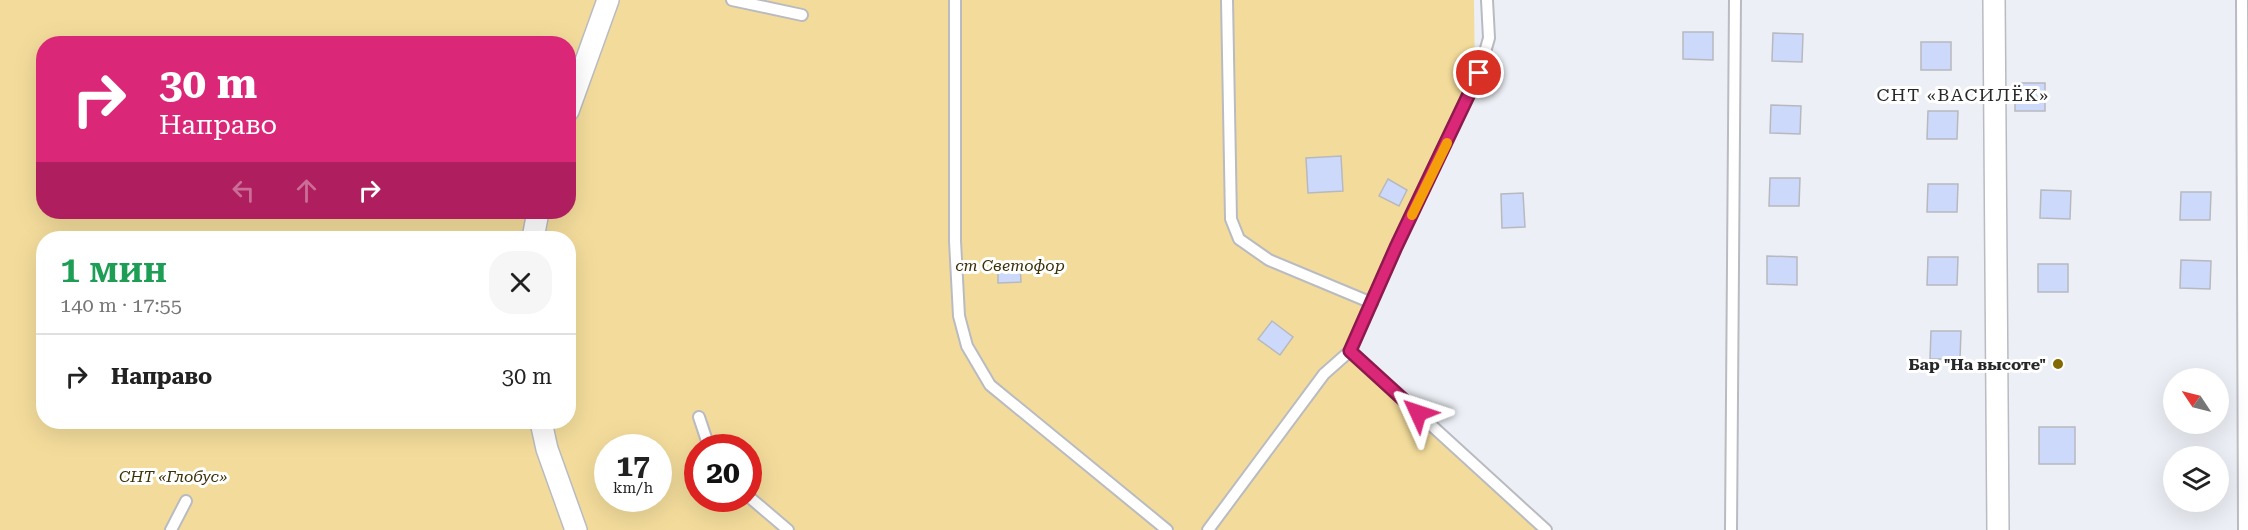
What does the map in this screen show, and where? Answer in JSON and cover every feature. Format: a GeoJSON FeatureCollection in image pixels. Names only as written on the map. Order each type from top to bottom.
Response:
{"type":"FeatureCollection","features":[{"type":"Feature","properties":{"kind":"street"},"geometry":{"type":"LineString","coordinates":[[576,89],[608,0]]}},
{"type":"Feature","properties":{"kind":"street"},"geometry":{"type":"LineString","coordinates":[[1994,0],[1998,530]]}},
{"type":"Feature","properties":{"kind":"street"},"geometry":{"type":"LineString","coordinates":[[543,429],[547,449],[576,530]]}},
{"type":"Feature","properties":{"kind":"lane"},"geometry":{"type":"LineString","coordinates":[[732,0],[802,15]]}},
{"type":"Feature","properties":{"kind":"lane"},"geometry":{"type":"LineString","coordinates":[[955,0],[955,241],[959,316],[967,346],[990,385],[1167,530]]}},
{"type":"Feature","properties":{"kind":"lane"},"geometry":{"type":"LineString","coordinates":[[1227,0],[1231,219],[1239,239],[1269,260],[1372,303]]}},
{"type":"Feature","properties":{"kind":"lane"},"geometry":{"type":"LineString","coordinates":[[1208,530],[1324,374],[1350,351],[1396,247],[1479,73],[1489,38],[1487,0]]}},
{"type":"Feature","properties":{"kind":"lane"},"geometry":{"type":"LineString","coordinates":[[1731,530],[1735,0]]}},
{"type":"Feature","properties":{"kind":"lane"},"geometry":{"type":"LineString","coordinates":[[2242,0],[2244,530]]}},
{"type":"Feature","properties":{"kind":"lane"},"geometry":{"type":"LineString","coordinates":[[1350,351],[1546,530]]}},
{"type":"Feature","properties":{"kind":"lane"},"geometry":{"type":"LineString","coordinates":[[699,417],[705,434]]}},
{"type":"Feature","properties":{"kind":"lane"},"geometry":{"type":"LineString","coordinates":[[171,530],[186,501]]}},
{"type":"Feature","properties":{"kind":"lane"},"geometry":{"type":"LineString","coordinates":[[762,508],[788,530]]}},
{"type":"Feature","properties":{"kind":"green space","name":"ст Светофор"},"geometry":{"type":"Polygon","coordinates":[[[0,0],[1474,0],[1475,78],[1350,345],[1551,530],[0,530],[0,0]]]}},
{"type":"Feature","properties":{"kind":"building"},"geometry":{"type":"Polygon","coordinates":[[[1683,32],[1713,32],[1713,60],[1683,59],[1683,32]]]}},
{"type":"Feature","properties":{"kind":"building"},"geometry":{"type":"Polygon","coordinates":[[[1773,33],[1803,34],[1802,62],[1772,61],[1773,33]]]}},
{"type":"Feature","properties":{"kind":"building"},"geometry":{"type":"Polygon","coordinates":[[[1921,42],[1951,42],[1951,70],[1921,70],[1921,42]]]}},
{"type":"Feature","properties":{"kind":"building"},"geometry":{"type":"Polygon","coordinates":[[[2015,83],[2045,83],[2045,111],[2015,111],[2015,83]]]}},
{"type":"Feature","properties":{"kind":"building"},"geometry":{"type":"Polygon","coordinates":[[[1771,105],[1801,106],[1800,134],[1770,133],[1771,105]]]}},
{"type":"Feature","properties":{"kind":"building"},"geometry":{"type":"Polygon","coordinates":[[[1928,111],[1958,111],[1957,139],[1927,139],[1928,111]]]}},
{"type":"Feature","properties":{"kind":"building"},"geometry":{"type":"Polygon","coordinates":[[[1341,156],[1343,191],[1308,193],[1306,158],[1341,156]]]}},
{"type":"Feature","properties":{"kind":"building"},"geometry":{"type":"Polygon","coordinates":[[[1770,178],[1800,178],[1799,206],[1769,206],[1770,178]]]}},
{"type":"Feature","properties":{"kind":"building"},"geometry":{"type":"Polygon","coordinates":[[[1388,179],[1407,190],[1399,206],[1379,196],[1388,179]]]}},
{"type":"Feature","properties":{"kind":"building"},"geometry":{"type":"Polygon","coordinates":[[[1928,184],[1958,184],[1957,212],[1927,212],[1928,184]]]}},
{"type":"Feature","properties":{"kind":"building"},"geometry":{"type":"Polygon","coordinates":[[[2041,190],[2071,191],[2070,219],[2040,218],[2041,190]]]}},
{"type":"Feature","properties":{"kind":"building"},"geometry":{"type":"Polygon","coordinates":[[[2181,192],[2211,192],[2210,220],[2180,220],[2181,192]]]}},
{"type":"Feature","properties":{"kind":"building"},"geometry":{"type":"Polygon","coordinates":[[[1523,193],[1525,227],[1502,228],[1501,194],[1523,193]]]}},
{"type":"Feature","properties":{"kind":"building"},"geometry":{"type":"Polygon","coordinates":[[[1767,256],[1797,257],[1797,285],[1767,284],[1767,256]]]}},
{"type":"Feature","properties":{"kind":"building"},"geometry":{"type":"Polygon","coordinates":[[[1928,257],[1958,257],[1957,285],[1927,285],[1928,257]]]}},
{"type":"Feature","properties":{"kind":"building"},"geometry":{"type":"Polygon","coordinates":[[[2181,260],[2211,261],[2210,289],[2180,288],[2181,260]]]}},
{"type":"Feature","properties":{"kind":"building"},"geometry":{"type":"Polygon","coordinates":[[[998,264],[1020,264],[1021,282],[998,283],[998,264]]]}},
{"type":"Feature","properties":{"kind":"building"},"geometry":{"type":"Polygon","coordinates":[[[2038,264],[2068,264],[2068,292],[2038,292],[2038,264]]]}},
{"type":"Feature","properties":{"kind":"building"},"geometry":{"type":"Polygon","coordinates":[[[1272,321],[1293,337],[1280,355],[1258,339],[1272,321]]]}},
{"type":"Feature","properties":{"kind":"building"},"geometry":{"type":"Polygon","coordinates":[[[1931,331],[1961,331],[1960,359],[1930,359],[1931,331]]]}},
{"type":"Feature","properties":{"kind":"building"},"geometry":{"type":"Polygon","coordinates":[[[2039,427],[2075,427],[2075,464],[2039,464],[2039,427]]]}},
{"type":"Feature","properties":{"kind":"slow traffic"},"geometry":{"type":"LineString","coordinates":[[1412,215],[1447,143]]}},
{"type":"Feature","properties":{"kind":"place","name":"Бар \"На высоте\""},"geometry":{"type":"Point","coordinates":[2058,364]}},
{"type":"Feature","properties":{"kind":"district","name":"СНТ «ВАСИЛЁК»"},"geometry":{"type":"Point","coordinates":[1963,94]}},
{"type":"Feature","properties":{"kind":"route"},"geometry":{"type":"LineString","coordinates":[[1418,413],[1350,351],[1396,247],[1479,73]]}},
{"type":"Feature","properties":{"kind":"park label","name":"СНТ «Глобус»"},"geometry":{"type":"Point","coordinates":[173,476]}}]}
